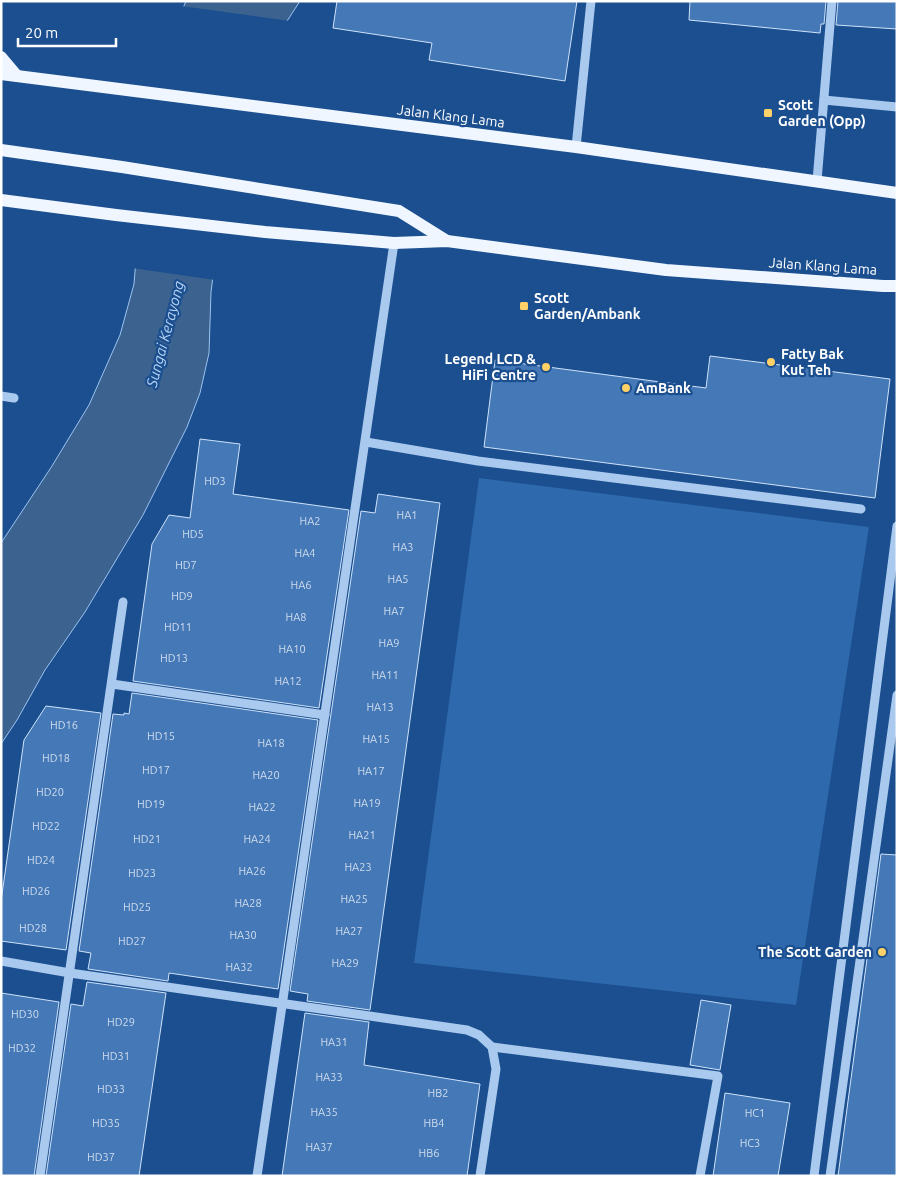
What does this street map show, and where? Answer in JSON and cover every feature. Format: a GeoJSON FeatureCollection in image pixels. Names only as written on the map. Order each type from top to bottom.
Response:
{"type":"FeatureCollection","features":[{"type":"Feature","properties":{"kind":"main road"},"geometry":{"type":"LineString","coordinates":[[1,57],[18,76]]}},
{"type":"Feature","properties":{"kind":"main road","name":"Jalan Klang Lama"},"geometry":{"type":"LineString","coordinates":[[1,74],[576,147],[897,193]]}},
{"type":"Feature","properties":{"kind":"main road"},"geometry":{"type":"LineString","coordinates":[[1,150],[399,211],[446,241]]}},
{"type":"Feature","properties":{"kind":"main road","name":"Jalan Klang Lama"},"geometry":{"type":"LineString","coordinates":[[3,203],[266,232],[394,243],[446,241],[666,270],[897,286]]}},
{"type":"Feature","properties":{"kind":"street"},"geometry":{"type":"LineString","coordinates":[[576,147],[591,1]]}},
{"type":"Feature","properties":{"kind":"street"},"geometry":{"type":"LineString","coordinates":[[817,181],[832,1]]}},
{"type":"Feature","properties":{"kind":"street"},"geometry":{"type":"LineString","coordinates":[[824,100],[897,107]]}},
{"type":"Feature","properties":{"kind":"street"},"geometry":{"type":"LineString","coordinates":[[258,1176],[394,243]]}},
{"type":"Feature","properties":{"kind":"street"},"geometry":{"type":"LineString","coordinates":[[1,396],[14,398]]}},
{"type":"Feature","properties":{"kind":"street"},"geometry":{"type":"LineString","coordinates":[[366,442],[478,461],[861,509]]}},
{"type":"Feature","properties":{"kind":"street"},"geometry":{"type":"LineString","coordinates":[[814,1176],[897,526]]}},
{"type":"Feature","properties":{"kind":"street"},"geometry":{"type":"LineString","coordinates":[[40,1176],[123,602]]}},
{"type":"Feature","properties":{"kind":"street"},"geometry":{"type":"LineString","coordinates":[[112,684],[325,715]]}},
{"type":"Feature","properties":{"kind":"street"},"geometry":{"type":"LineString","coordinates":[[830,1176],[897,695]]}},
{"type":"Feature","properties":{"kind":"street"},"geometry":{"type":"LineString","coordinates":[[1,961],[70,973],[467,1030],[479,1035],[492,1047],[718,1076],[700,1176]]}},
{"type":"Feature","properties":{"kind":"street"},"geometry":{"type":"LineString","coordinates":[[480,1176],[496,1069],[492,1047]]}},
{"type":"Feature","properties":{"kind":"shaded area"},"geometry":{"type":"Polygon","coordinates":[[[479,478],[869,527],[796,1005],[414,963],[479,478]]]}},
{"type":"Feature","properties":{"kind":"water","name":"Sungai Kerayong"},"geometry":{"type":"Polygon","coordinates":[[[186,1],[300,1],[271,46],[256,76],[235,148],[221,214],[211,292],[209,353],[200,393],[187,427],[143,515],[85,612],[45,670],[1,744],[1,543],[52,466],[89,405],[120,335],[134,284],[141,196],[181,13],[186,1]]]}},
{"type":"Feature","properties":{"kind":"pier"},"geometry":{"type":"Polygon","coordinates":[[[181,6],[290,21],[273,47],[258,77],[237,149],[223,215],[215,280],[132,268],[139,195],[156,76],[181,6]]]}},
{"type":"Feature","properties":{"kind":"building"},"geometry":{"type":"Polygon","coordinates":[[[337,1],[577,1],[565,81],[429,60],[432,43],[333,28],[337,1]]]}},
{"type":"Feature","properties":{"kind":"building"},"geometry":{"type":"Polygon","coordinates":[[[690,1],[826,1],[824,24],[821,24],[820,33],[689,20],[690,1]]]}},
{"type":"Feature","properties":{"kind":"building"},"geometry":{"type":"Polygon","coordinates":[[[838,1],[897,1],[897,29],[836,25],[838,1]]]}},
{"type":"Feature","properties":{"kind":"building"},"geometry":{"type":"Polygon","coordinates":[[[710,356],[890,379],[875,498],[484,447],[495,360],[706,388],[710,356]]]}},
{"type":"Feature","properties":{"kind":"building"},"geometry":{"type":"Polygon","coordinates":[[[200,439],[240,444],[233,494],[349,510],[319,708],[133,681],[152,544],[169,515],[190,518],[200,439]]]}},
{"type":"Feature","properties":{"kind":"building"},"geometry":{"type":"Polygon","coordinates":[[[378,494],[440,503],[370,1010],[307,1001],[308,994],[290,991],[361,511],[375,513],[378,494]]]}},
{"type":"Feature","properties":{"kind":"building"},"geometry":{"type":"Polygon","coordinates":[[[132,693],[318,720],[278,989],[169,973],[168,981],[88,969],[91,953],[79,951],[113,714],[129,714],[132,693]]]}},
{"type":"Feature","properties":{"kind":"building"},"geometry":{"type":"Polygon","coordinates":[[[46,706],[101,713],[66,950],[1,941],[1,901],[24,740],[46,706]]]}},
{"type":"Feature","properties":{"kind":"building","name":"The Scott Garden"},"geometry":{"type":"Polygon","coordinates":[[[881,854],[897,855],[897,1176],[838,1176],[881,854]]]}},
{"type":"Feature","properties":{"kind":"building"},"geometry":{"type":"Polygon","coordinates":[[[87,982],[166,993],[139,1176],[46,1176],[71,1004],[83,1006],[87,982]]]}},
{"type":"Feature","properties":{"kind":"building"},"geometry":{"type":"Polygon","coordinates":[[[1,993],[59,1002],[34,1176],[1,1176],[1,993]]]}},
{"type":"Feature","properties":{"kind":"building"},"geometry":{"type":"Polygon","coordinates":[[[701,1000],[731,1005],[720,1070],[690,1065],[701,1000]]]}},
{"type":"Feature","properties":{"kind":"building"},"geometry":{"type":"Polygon","coordinates":[[[305,1013],[369,1022],[364,1065],[480,1084],[467,1176],[282,1176],[305,1013]]]}},
{"type":"Feature","properties":{"kind":"building"},"geometry":{"type":"Polygon","coordinates":[[[725,1093],[790,1103],[778,1176],[713,1176],[725,1093]]]}},
{"type":"Feature","properties":{"kind":"place","name":"Scott Garden (Opp)"},"geometry":{"type":"Point","coordinates":[768,113]}},
{"type":"Feature","properties":{"kind":"place","name":"Scott Garden/Ambank"},"geometry":{"type":"Point","coordinates":[524,306]}},
{"type":"Feature","properties":{"kind":"place","name":"Fatty Bak Kut Teh"},"geometry":{"type":"Point","coordinates":[771,362]}},
{"type":"Feature","properties":{"kind":"place","name":"Legend LCD & HiFi Centre"},"geometry":{"type":"Point","coordinates":[546,367]}},
{"type":"Feature","properties":{"kind":"place","name":"AmBank"},"geometry":{"type":"Point","coordinates":[626,388]}},
{"type":"Feature","properties":{"kind":"place","name":"The Scott Garden"},"geometry":{"type":"Point","coordinates":[882,952]}}]}
